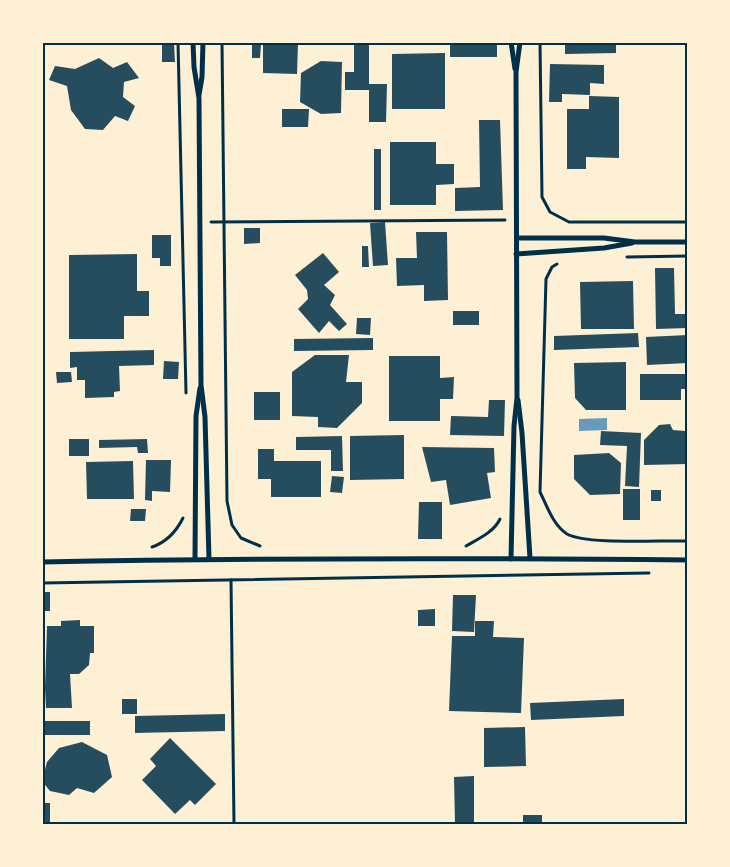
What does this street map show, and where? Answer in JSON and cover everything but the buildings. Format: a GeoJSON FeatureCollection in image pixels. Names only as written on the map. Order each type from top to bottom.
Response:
{"type":"FeatureCollection","features":[{"type":"Feature","properties":{"kind":"street"},"geometry":{"type":"LineString","coordinates":[[193,42],[194,67],[199,98]]}},
{"type":"Feature","properties":{"kind":"street"},"geometry":{"type":"LineString","coordinates":[[203,42],[199,98],[201,385],[205,417],[209,560]]}},
{"type":"Feature","properties":{"kind":"street"},"geometry":{"type":"LineString","coordinates":[[510,42],[516,72]]}},
{"type":"Feature","properties":{"kind":"street"},"geometry":{"type":"LineString","coordinates":[[511,559],[514,426],[517,398],[516,72],[520,42]]}},
{"type":"Feature","properties":{"kind":"street"},"geometry":{"type":"LineString","coordinates":[[517,238],[604,238],[635,242],[688,242]]}},
{"type":"Feature","properties":{"kind":"street"},"geometry":{"type":"LineString","coordinates":[[516,254],[615,247],[635,242]]}},
{"type":"Feature","properties":{"kind":"street"},"geometry":{"type":"LineString","coordinates":[[195,560],[196,416],[201,385]]}},
{"type":"Feature","properties":{"kind":"street"},"geometry":{"type":"LineString","coordinates":[[517,398],[522,433],[530,558]]}},
{"type":"Feature","properties":{"kind":"street"},"geometry":{"type":"LineString","coordinates":[[42,562],[530,558],[688,560]]}},
{"type":"Feature","properties":{"kind":"path"},"geometry":{"type":"LineString","coordinates":[[178,42],[186,400]]}},
{"type":"Feature","properties":{"kind":"path"},"geometry":{"type":"LineString","coordinates":[[222,42],[227,500],[232,525],[241,538],[260,546]]}},
{"type":"Feature","properties":{"kind":"path"},"geometry":{"type":"LineString","coordinates":[[540,42],[542,197],[550,212],[569,222],[688,222]]}},
{"type":"Feature","properties":{"kind":"path"},"geometry":{"type":"LineString","coordinates":[[200,222],[510,220]]}},
{"type":"Feature","properties":{"kind":"path"},"geometry":{"type":"LineString","coordinates":[[559,263],[552,267],[546,280],[540,492],[555,522],[567,534],[585,540],[688,540]]}},
{"type":"Feature","properties":{"kind":"path"},"geometry":{"type":"LineString","coordinates":[[148,549],[162,544],[177,530],[185,515]]}},
{"type":"Feature","properties":{"kind":"path"},"geometry":{"type":"LineString","coordinates":[[457,546],[466,546],[483,537],[497,524],[501,516]]}},
{"type":"Feature","properties":{"kind":"path"},"geometry":{"type":"LineString","coordinates":[[42,583],[658,573]]}},
{"type":"Feature","properties":{"kind":"path"},"geometry":{"type":"LineString","coordinates":[[231,580],[234,824]]}},
{"type":"Feature","properties":{"kind":"water"},"geometry":{"type":"Polygon","coordinates":[[[607,418],[607,430],[579,431],[579,419],[607,418]]]}}]}
